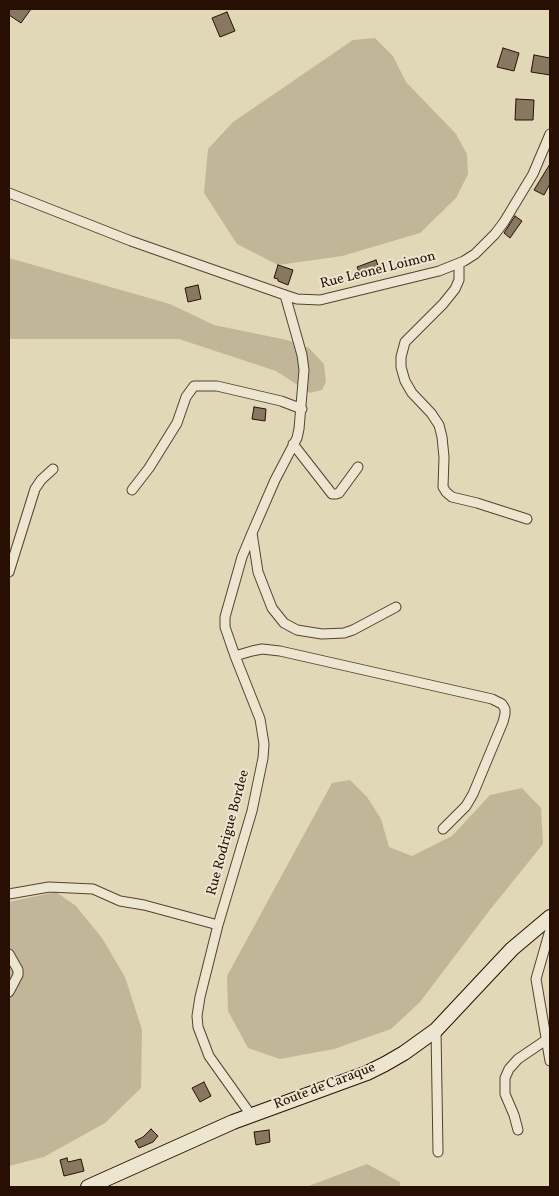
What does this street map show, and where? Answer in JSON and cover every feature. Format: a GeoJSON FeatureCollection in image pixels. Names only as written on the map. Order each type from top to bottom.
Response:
{"type":"FeatureCollection","features":[{"type":"Feature","properties":{"kind":"street","name":"Rue Leonel Loimon"},"geometry":{"type":"LineString","coordinates":[[9,193],[131,241],[285,295],[297,299],[320,300],[439,271],[475,254],[504,222],[531,178],[550,134]]}},
{"type":"Feature","properties":{"kind":"street"},"geometry":{"type":"LineString","coordinates":[[459,263],[459,280],[455,289],[443,304],[405,342],[401,356],[401,368],[405,381],[412,393],[439,424],[444,457],[443,487],[446,492],[452,497],[527,519]]}},
{"type":"Feature","properties":{"kind":"street","name":"Rue Rodrigue Bordee"},"geometry":{"type":"LineString","coordinates":[[251,1115],[209,1056],[198,1027],[197,1016],[218,925],[252,811],[264,751],[260,719],[235,656],[226,627],[225,617],[242,557],[299,429],[302,409],[303,362],[285,295]]}},
{"type":"Feature","properties":{"kind":"street"},"geometry":{"type":"LineString","coordinates":[[132,490],[149,468],[177,423],[186,397],[194,386],[217,386],[281,401],[302,409]]}},
{"type":"Feature","properties":{"kind":"street"},"geometry":{"type":"LineString","coordinates":[[293,444],[332,494],[339,493],[358,467]]}},
{"type":"Feature","properties":{"kind":"street"},"geometry":{"type":"LineString","coordinates":[[9,572],[35,489],[41,480],[53,469]]}},
{"type":"Feature","properties":{"kind":"street"},"geometry":{"type":"LineString","coordinates":[[252,533],[258,572],[272,608],[284,623],[296,630],[322,634],[344,633],[396,607]]}},
{"type":"Feature","properties":{"kind":"street"},"geometry":{"type":"LineString","coordinates":[[235,656],[262,649],[280,651],[492,700],[502,704],[505,709],[503,722],[473,794],[466,806],[443,829]]}},
{"type":"Feature","properties":{"kind":"street"},"geometry":{"type":"LineString","coordinates":[[9,894],[49,887],[92,889],[120,901],[144,905],[218,925]]}},
{"type":"Feature","properties":{"kind":"street","name":"Route de Caraque"},"geometry":{"type":"LineString","coordinates":[[88,1187],[251,1115],[367,1073],[404,1053],[436,1030],[512,949],[550,917]]}},
{"type":"Feature","properties":{"kind":"street"},"geometry":{"type":"LineString","coordinates":[[550,930],[536,980],[550,1061]]}},
{"type":"Feature","properties":{"kind":"street"},"geometry":{"type":"LineString","coordinates":[[9,954],[18,970],[18,975],[9,992]]}},
{"type":"Feature","properties":{"kind":"street"},"geometry":{"type":"LineString","coordinates":[[436,1030],[438,1152]]}},
{"type":"Feature","properties":{"kind":"street"},"geometry":{"type":"LineString","coordinates":[[518,1130],[505,1094],[505,1078],[509,1069],[518,1059],[546,1040]]}},
{"type":"Feature","properties":{"kind":"shaded area"},"geometry":{"type":"Polygon","coordinates":[[[375,38],[393,56],[406,82],[456,134],[467,154],[468,174],[456,198],[420,233],[342,256],[278,265],[237,244],[204,193],[208,149],[233,122],[353,40],[375,38]]]}},
{"type":"Feature","properties":{"kind":"shaded area"},"geometry":{"type":"Polygon","coordinates":[[[9,258],[170,304],[214,325],[287,340],[309,348],[324,364],[326,382],[322,390],[310,393],[276,371],[179,339],[9,339],[9,258]]]}},
{"type":"Feature","properties":{"kind":"shaded area"},"geometry":{"type":"Polygon","coordinates":[[[350,780],[367,797],[381,819],[389,847],[412,856],[452,836],[490,795],[522,788],[541,808],[543,844],[420,1002],[391,1029],[334,1049],[280,1059],[248,1048],[228,1011],[227,976],[332,783],[350,780]]]}},
{"type":"Feature","properties":{"kind":"shaded area"},"geometry":{"type":"Polygon","coordinates":[[[56,892],[76,906],[102,938],[125,977],[142,1030],[141,1088],[105,1123],[44,1157],[9,1166],[9,902],[56,892]]]}},
{"type":"Feature","properties":{"kind":"shaded area"},"geometry":{"type":"Polygon","coordinates":[[[367,1164],[400,1182],[400,1187],[306,1187],[367,1164]]]}},
{"type":"Feature","properties":{"kind":"building"},"geometry":{"type":"Polygon","coordinates":[[[9,9],[31,9],[21,23],[9,15],[9,9]]]}},
{"type":"Feature","properties":{"kind":"building"},"geometry":{"type":"Polygon","coordinates":[[[227,12],[235,31],[220,37],[212,18],[227,12]]]}},
{"type":"Feature","properties":{"kind":"building"},"geometry":{"type":"Polygon","coordinates":[[[503,48],[519,53],[514,71],[497,67],[503,48]]]}},
{"type":"Feature","properties":{"kind":"building"},"geometry":{"type":"Polygon","coordinates":[[[534,55],[550,58],[550,75],[531,72],[534,55]]]}},
{"type":"Feature","properties":{"kind":"building"},"geometry":{"type":"Polygon","coordinates":[[[516,99],[534,100],[533,120],[515,120],[516,99]]]}},
{"type":"Feature","properties":{"kind":"building"},"geometry":{"type":"Polygon","coordinates":[[[550,164],[550,184],[544,195],[534,190],[550,164]]]}},
{"type":"Feature","properties":{"kind":"building"},"geometry":{"type":"Polygon","coordinates":[[[515,216],[522,221],[510,238],[504,233],[515,216]]]}},
{"type":"Feature","properties":{"kind":"building"},"geometry":{"type":"Polygon","coordinates":[[[376,260],[380,271],[362,278],[357,267],[376,260]]]}},
{"type":"Feature","properties":{"kind":"building"},"geometry":{"type":"Polygon","coordinates":[[[278,265],[293,270],[288,285],[274,278],[278,265]]]}},
{"type":"Feature","properties":{"kind":"building"},"geometry":{"type":"Polygon","coordinates":[[[198,285],[201,299],[188,302],[185,288],[198,285]]]}},
{"type":"Feature","properties":{"kind":"building"},"geometry":{"type":"Polygon","coordinates":[[[254,407],[266,409],[265,421],[252,419],[254,407]]]}},
{"type":"Feature","properties":{"kind":"building"},"geometry":{"type":"Polygon","coordinates":[[[204,1082],[211,1096],[200,1102],[192,1088],[204,1082]]]}},
{"type":"Feature","properties":{"kind":"building"},"geometry":{"type":"Polygon","coordinates":[[[151,1129],[158,1136],[153,1142],[139,1148],[135,1141],[143,1137],[151,1129]]]}},
{"type":"Feature","properties":{"kind":"building"},"geometry":{"type":"Polygon","coordinates":[[[269,1130],[270,1142],[256,1145],[254,1132],[269,1130]]]}},
{"type":"Feature","properties":{"kind":"building"},"geometry":{"type":"Polygon","coordinates":[[[67,1158],[68,1162],[81,1159],[84,1171],[64,1176],[60,1160],[67,1158]]]}}]}
